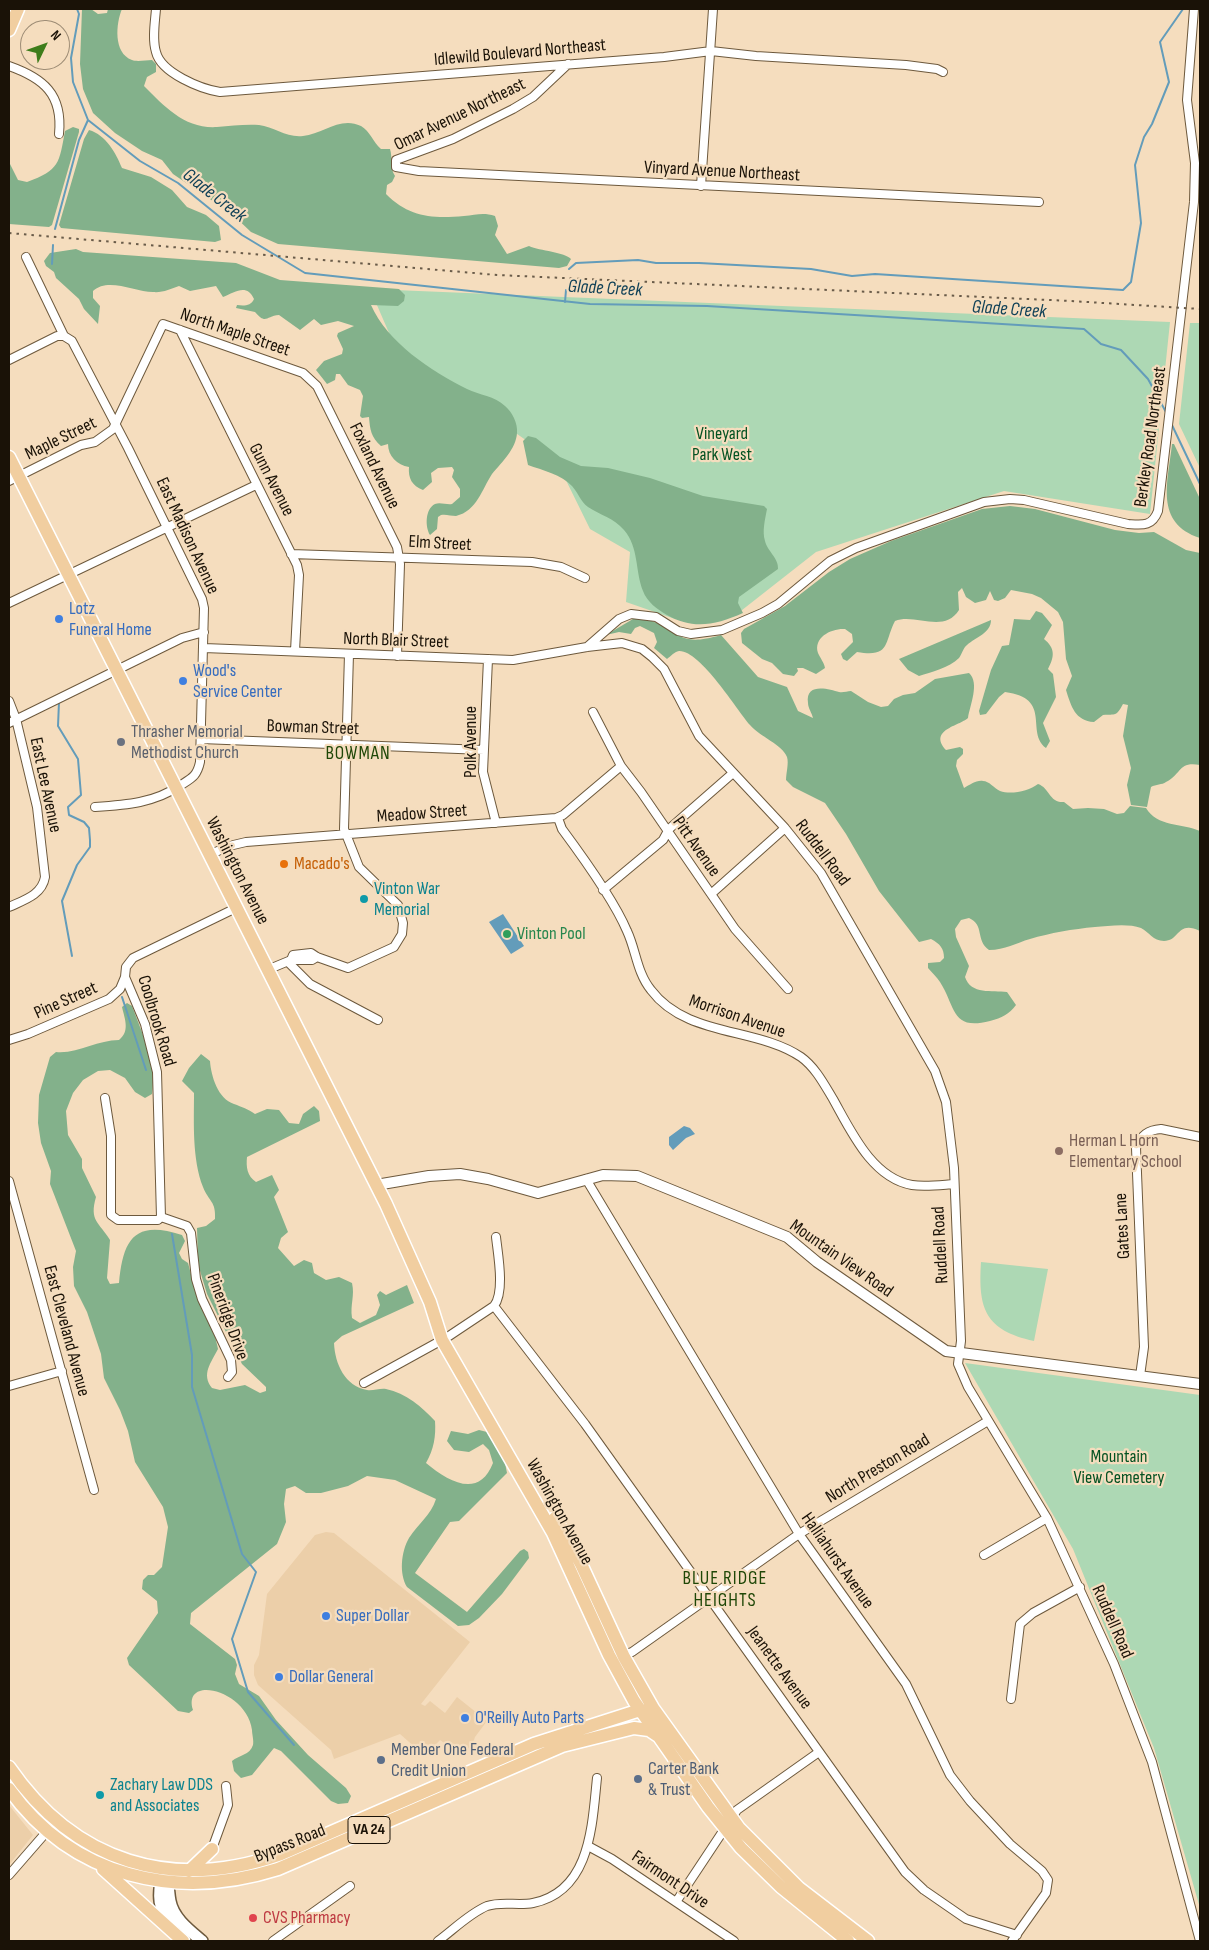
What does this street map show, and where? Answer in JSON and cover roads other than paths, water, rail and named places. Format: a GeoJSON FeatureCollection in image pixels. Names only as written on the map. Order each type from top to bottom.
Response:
{"type":"FeatureCollection","features":[{"type":"Feature","properties":{"kind":"main road"},"geometry":{"type":"LineString","coordinates":[[9,30],[18,9]]}},
{"type":"Feature","properties":{"kind":"main road","name":"Washington Avenue"},"geometry":{"type":"LineString","coordinates":[[9,457],[14,479],[68,573],[408,1248],[445,1338],[553,1533],[609,1655],[647,1713]]}},
{"type":"Feature","properties":{"kind":"main road","name":"Washington Avenue"},"geometry":{"type":"LineString","coordinates":[[445,1338],[581,1564],[624,1657],[647,1713],[660,1738],[728,1822]]}},
{"type":"Feature","properties":{"kind":"main road"},"geometry":{"type":"LineString","coordinates":[[569,1744],[602,1729],[647,1713],[728,1822],[741,1848],[780,1887],[848,1941]]}},
{"type":"Feature","properties":{"kind":"main road","name":"Bypass Road"},"geometry":{"type":"LineString","coordinates":[[165,1878],[188,1871],[223,1870],[281,1854],[534,1744],[647,1713]]}},
{"type":"Feature","properties":{"kind":"main road","name":"Bypass Road"},"geometry":{"type":"LineString","coordinates":[[92,1860],[121,1872],[165,1878],[219,1883],[255,1876],[278,1869],[569,1744],[634,1728],[648,1730],[660,1738]]}},
{"type":"Feature","properties":{"kind":"main road","name":"VA 24"},"geometry":{"type":"LineString","coordinates":[[9,1767],[52,1826],[165,1878]]}},
{"type":"Feature","properties":{"kind":"main road","name":"VA 24"},"geometry":{"type":"LineString","coordinates":[[9,1789],[92,1860]]}},
{"type":"Feature","properties":{"kind":"main road"},"geometry":{"type":"LineString","coordinates":[[728,1822],[784,1874],[868,1941]]}},
{"type":"Feature","properties":{"kind":"main road"},"geometry":{"type":"LineString","coordinates":[[212,1849],[214,1863],[223,1870]]}},
{"type":"Feature","properties":{"kind":"main road"},"geometry":{"type":"LineString","coordinates":[[188,1871],[212,1849]]}},
{"type":"Feature","properties":{"kind":"main road"},"geometry":{"type":"LineString","coordinates":[[92,1860],[183,1941]]}},
{"type":"Feature","properties":{"kind":"main road"},"geometry":{"type":"LineString","coordinates":[[165,1878],[158,1901],[162,1911],[187,1941]]}},
{"type":"Feature","properties":{"kind":"main road"},"geometry":{"type":"LineString","coordinates":[[165,1878],[173,1912],[202,1941]]}},
{"type":"Feature","properties":{"kind":"street","name":"Idlewild Boulevard Northeast"},"geometry":{"type":"LineString","coordinates":[[156,9],[155,49],[160,60],[177,75],[198,86],[220,92],[709,51],[756,56],[906,65],[937,69],[943,72]]}},
{"type":"Feature","properties":{"kind":"street"},"geometry":{"type":"LineString","coordinates":[[701,186],[712,9]]}},
{"type":"Feature","properties":{"kind":"street","name":"Berkley Road Northeast"},"geometry":{"type":"LineString","coordinates":[[587,647],[619,619],[631,614],[656,617],[678,631],[691,634],[713,632],[734,626],[778,604],[820,569],[843,554],[902,530],[984,502],[1010,499],[1024,500],[1109,520],[1148,524],[1156,518],[1171,407],[1196,178],[1187,100],[1194,9]]}},
{"type":"Feature","properties":{"kind":"street","name":"Omar Avenue Northeast"},"geometry":{"type":"LineString","coordinates":[[404,169],[396,168],[396,160],[453,139],[513,110],[533,97],[568,64]]}},
{"type":"Feature","properties":{"kind":"street"},"geometry":{"type":"LineString","coordinates":[[9,66],[32,74],[50,91],[60,118],[59,134]]}},
{"type":"Feature","properties":{"kind":"street","name":"Vinyard Avenue Northeast"},"geometry":{"type":"LineString","coordinates":[[404,169],[701,186],[1039,202]]}},
{"type":"Feature","properties":{"kind":"street","name":"East Madison Avenue"},"geometry":{"type":"LineString","coordinates":[[26,258],[64,336],[72,341],[202,599],[204,648],[201,739],[200,762],[196,774],[191,780],[167,795],[148,802],[95,807]]}},
{"type":"Feature","properties":{"kind":"street","name":"North Maple Street"},"geometry":{"type":"LineString","coordinates":[[115,426],[163,324],[303,373],[314,382]]}},
{"type":"Feature","properties":{"kind":"street","name":"Gunn Avenue"},"geometry":{"type":"LineString","coordinates":[[180,330],[291,554],[298,575],[295,652]]}},
{"type":"Feature","properties":{"kind":"street"},"geometry":{"type":"LineString","coordinates":[[9,360],[58,336],[64,336]]}},
{"type":"Feature","properties":{"kind":"street","name":"Foxland Avenue"},"geometry":{"type":"LineString","coordinates":[[314,382],[397,546],[400,557],[397,656]]}},
{"type":"Feature","properties":{"kind":"street","name":"Maple Street"},"geometry":{"type":"LineString","coordinates":[[14,479],[81,445],[95,442],[108,434],[115,426]]}},
{"type":"Feature","properties":{"kind":"street"},"geometry":{"type":"LineString","coordinates":[[9,603],[68,573],[256,485]]}},
{"type":"Feature","properties":{"kind":"street","name":"Elm Street"},"geometry":{"type":"LineString","coordinates":[[291,554],[546,563],[561,567],[585,578]]}},
{"type":"Feature","properties":{"kind":"street"},"geometry":{"type":"LineString","coordinates":[[9,723],[182,638],[204,632]]}},
{"type":"Feature","properties":{"kind":"street","name":"Ruddell Road"},"geometry":{"type":"LineString","coordinates":[[587,647],[622,643],[642,649],[664,669],[699,736],[785,828],[807,854],[832,890],[935,1071],[946,1102],[954,1184],[962,1341],[958,1354],[958,1364],[988,1421],[1047,1518],[1080,1587],[1134,1712],[1152,1762],[1200,1941]]}},
{"type":"Feature","properties":{"kind":"street","name":"North Blair Street"},"geometry":{"type":"LineString","coordinates":[[204,648],[524,659],[587,647]]}},
{"type":"Feature","properties":{"kind":"street"},"geometry":{"type":"LineString","coordinates":[[267,970],[289,961],[312,960],[317,957],[348,968],[394,947],[402,934],[403,924],[398,905],[359,867],[344,825],[349,654]]}},
{"type":"Feature","properties":{"kind":"street","name":"Polk Avenue"},"geometry":{"type":"LineString","coordinates":[[488,659],[484,750],[485,781],[496,824]]}},
{"type":"Feature","properties":{"kind":"street","name":"East Lee Avenue"},"geometry":{"type":"LineString","coordinates":[[9,701],[16,719],[37,807],[45,877],[42,888],[37,893],[9,907]]}},
{"type":"Feature","properties":{"kind":"street","name":"Pitt Avenue"},"geometry":{"type":"LineString","coordinates":[[593,712],[621,766],[746,944],[788,989]]}},
{"type":"Feature","properties":{"kind":"street","name":"Bowman Street"},"geometry":{"type":"LineString","coordinates":[[201,739],[484,750]]}},
{"type":"Feature","properties":{"kind":"street"},"geometry":{"type":"LineString","coordinates":[[558,818],[621,766]]}},
{"type":"Feature","properties":{"kind":"street"},"geometry":{"type":"LineString","coordinates":[[603,890],[663,840],[668,832],[733,773]]}},
{"type":"Feature","properties":{"kind":"street","name":"Meadow Street"},"geometry":{"type":"LineString","coordinates":[[209,855],[237,843],[558,818]]}},
{"type":"Feature","properties":{"kind":"street","name":"Morrison Avenue"},"geometry":{"type":"LineString","coordinates":[[558,818],[562,829],[628,931],[644,981],[659,999],[679,1014],[702,1024],[782,1048],[801,1058],[821,1079],[865,1152],[891,1177],[901,1182],[918,1186],[954,1184]]}},
{"type":"Feature","properties":{"kind":"street"},"geometry":{"type":"LineString","coordinates":[[711,894],[785,828]]}},
{"type":"Feature","properties":{"kind":"street","name":"Coolbrook Road"},"geometry":{"type":"LineString","coordinates":[[161,1217],[157,1072],[145,1024],[126,977],[126,967],[133,958],[236,908]]}},
{"type":"Feature","properties":{"kind":"street"},"geometry":{"type":"LineString","coordinates":[[289,961],[310,984],[378,1020]]}},
{"type":"Feature","properties":{"kind":"street","name":"Pine Street"},"geometry":{"type":"LineString","coordinates":[[9,1040],[28,1034],[109,999],[120,989],[126,977]]}},
{"type":"Feature","properties":{"kind":"street","name":"Pineridge Drive"},"geometry":{"type":"LineString","coordinates":[[105,1098],[111,1136],[111,1214],[118,1220],[158,1220],[161,1217],[183,1223],[190,1229],[193,1266],[202,1299],[232,1360],[233,1368],[228,1377]]}},
{"type":"Feature","properties":{"kind":"street","name":"Gates Lane"},"geometry":{"type":"LineString","coordinates":[[1140,1376],[1144,1347],[1136,1148],[1143,1135],[1154,1130],[1161,1129],[1200,1137]]}},
{"type":"Feature","properties":{"kind":"street","name":"Mountain View Road"},"geometry":{"type":"LineString","coordinates":[[376,1186],[429,1176],[460,1174],[488,1179],[538,1193],[613,1173],[637,1176],[787,1237],[817,1262],[934,1345],[958,1354],[1200,1384]]}},
{"type":"Feature","properties":{"kind":"street","name":"Halliahurst Avenue"},"geometry":{"type":"LineString","coordinates":[[586,1180],[799,1534],[906,1684],[937,1752],[958,1787],[1010,1844],[1047,1878],[1049,1886],[1046,1893],[1015,1938]]}},
{"type":"Feature","properties":{"kind":"street","name":"East Cleveland Avenue"},"geometry":{"type":"LineString","coordinates":[[9,1181],[94,1490]]}},
{"type":"Feature","properties":{"kind":"street"},"geometry":{"type":"LineString","coordinates":[[364,1383],[445,1338],[494,1306],[498,1301],[499,1278],[496,1237]]}},
{"type":"Feature","properties":{"kind":"street","name":"Jeanette Avenue"},"geometry":{"type":"LineString","coordinates":[[494,1306],[585,1424],[820,1752],[872,1828],[915,1882],[966,1919],[1015,1938]]}},
{"type":"Feature","properties":{"kind":"street"},"geometry":{"type":"LineString","coordinates":[[9,1386],[62,1371]]}},
{"type":"Feature","properties":{"kind":"street","name":"North Preston Road"},"geometry":{"type":"LineString","coordinates":[[624,1657],[799,1534],[988,1421]]}},
{"type":"Feature","properties":{"kind":"street"},"geometry":{"type":"LineString","coordinates":[[984,1555],[1047,1518]]}},
{"type":"Feature","properties":{"kind":"street"},"geometry":{"type":"LineString","coordinates":[[1011,1699],[1020,1624],[1033,1613],[1080,1587]]}},
{"type":"Feature","properties":{"kind":"street"},"geometry":{"type":"LineString","coordinates":[[609,1655],[624,1657]]}},
{"type":"Feature","properties":{"kind":"street"},"geometry":{"type":"LineString","coordinates":[[676,1902],[737,1810],[820,1752]]}},
{"type":"Feature","properties":{"kind":"street"},"geometry":{"type":"LineString","coordinates":[[438,1941],[487,1906],[534,1903],[554,1894],[574,1876],[588,1846],[597,1778]]}},
{"type":"Feature","properties":{"kind":"street"},"geometry":{"type":"LineString","coordinates":[[212,1849],[228,1805],[226,1786]]}},
{"type":"Feature","properties":{"kind":"street"},"geometry":{"type":"LineString","coordinates":[[9,1875],[52,1826]]}},
{"type":"Feature","properties":{"kind":"street","name":"Fairmont Drive"},"geometry":{"type":"LineString","coordinates":[[588,1846],[612,1859],[734,1941]]}},
{"type":"Feature","properties":{"kind":"street"},"geometry":{"type":"LineString","coordinates":[[273,1941],[350,1886]]}},
{"type":"Feature","properties":{"kind":"water","name":"Vinton Pool"},"geometry":{"type":"Polygon","coordinates":[[[503,914],[524,946],[511,954],[489,922],[503,914]]]}},
{"type":"Feature","properties":{"kind":"water"},"geometry":{"type":"Polygon","coordinates":[[[684,1126],[690,1128],[695,1134],[686,1138],[673,1150],[669,1145],[669,1137],[684,1126]]]}},
{"type":"Feature","properties":{"kind":"waterway","name":"Glade Creek"},"geometry":{"type":"LineString","coordinates":[[77,9],[79,14],[71,58],[73,82],[88,120],[140,161],[178,183],[242,235],[305,273],[590,304],[707,306],[1084,329],[1101,344],[1121,350],[1148,379],[1167,414]]}},
{"type":"Feature","properties":{"kind":"waterway"},"geometry":{"type":"LineString","coordinates":[[569,269],[576,263],[638,260],[656,263],[699,263],[811,269],[852,276],[875,274],[1123,290],[1131,282],[1141,223],[1135,165],[1144,137],[1152,124],[1169,82],[1160,42],[1183,9]]}},
{"type":"Feature","properties":{"kind":"waterway"},"geometry":{"type":"LineString","coordinates":[[55,229],[79,140],[88,120]]}},
{"type":"Feature","properties":{"kind":"waterway"},"geometry":{"type":"LineString","coordinates":[[52,264],[53,245]]}},
{"type":"Feature","properties":{"kind":"waterway"},"geometry":{"type":"LineString","coordinates":[[565,302],[566,290]]}},
{"type":"Feature","properties":{"kind":"waterway","name":"Glade Creek"},"geometry":{"type":"LineString","coordinates":[[1171,423],[1200,484]]}},
{"type":"Feature","properties":{"kind":"waterway"},"geometry":{"type":"LineString","coordinates":[[59,702],[58,726],[78,759],[81,795],[68,807],[69,815],[84,822],[89,828],[90,840],[90,847],[77,865],[62,901],[72,956]]}},
{"type":"Feature","properties":{"kind":"waterway"},"geometry":{"type":"LineString","coordinates":[[122,997],[146,1070]]}},
{"type":"Feature","properties":{"kind":"waterway"},"geometry":{"type":"LineString","coordinates":[[172,1234],[192,1355],[192,1387],[242,1554],[256,1572],[232,1639],[248,1692],[294,1745]]}},
{"type":"Feature","properties":{"kind":"railway"},"geometry":{"type":"LineString","coordinates":[[9,233],[497,275],[1071,301],[1200,309]]}},
{"type":"Feature","properties":{"kind":"place","name":"Lotz Funeral Home"},"geometry":{"type":"Point","coordinates":[59,619]}},
{"type":"Feature","properties":{"kind":"place","name":"Wood's Service Center"},"geometry":{"type":"Point","coordinates":[183,681]}},
{"type":"Feature","properties":{"kind":"place","name":"Thrasher Memorial Methodist Church"},"geometry":{"type":"Point","coordinates":[121,742]}},
{"type":"Feature","properties":{"kind":"place","name":"Macado's"},"geometry":{"type":"Point","coordinates":[284,864]}},
{"type":"Feature","properties":{"kind":"place","name":"Vinton War Memorial"},"geometry":{"type":"Point","coordinates":[364,899]}},
{"type":"Feature","properties":{"kind":"place","name":"Vinton Pool"},"geometry":{"type":"Point","coordinates":[507,934]}},
{"type":"Feature","properties":{"kind":"place","name":"Herman L Horn Elementary School"},"geometry":{"type":"Point","coordinates":[1059,1151]}},
{"type":"Feature","properties":{"kind":"place","name":"Super Dollar"},"geometry":{"type":"Point","coordinates":[326,1616]}},
{"type":"Feature","properties":{"kind":"place","name":"Dollar General"},"geometry":{"type":"Point","coordinates":[279,1677]}},
{"type":"Feature","properties":{"kind":"place","name":"O'Reilly Auto Parts"},"geometry":{"type":"Point","coordinates":[465,1718]}},
{"type":"Feature","properties":{"kind":"place","name":"Member One Federal Credit Union"},"geometry":{"type":"Point","coordinates":[381,1760]}},
{"type":"Feature","properties":{"kind":"place","name":"Carter Bank & Trust"},"geometry":{"type":"Point","coordinates":[638,1779]}},
{"type":"Feature","properties":{"kind":"place","name":"Zachary Law DDS and Associates"},"geometry":{"type":"Point","coordinates":[100,1795]}},
{"type":"Feature","properties":{"kind":"place","name":"CVS Pharmacy"},"geometry":{"type":"Point","coordinates":[253,1918]}},
{"type":"Feature","properties":{"kind":"district","name":"BOWMAN"},"geometry":{"type":"Point","coordinates":[358,754]}},
{"type":"Feature","properties":{"kind":"district","name":"BLUE RIDGE HEIGHTS"},"geometry":{"type":"Point","coordinates":[725,1590]}},
{"type":"Feature","properties":{"kind":"park label","name":"Vineyard Park West"},"geometry":{"type":"Point","coordinates":[722,444]}},
{"type":"Feature","properties":{"kind":"park label","name":"Mountain View Cemetery"},"geometry":{"type":"Point","coordinates":[1119,1467]}}]}
